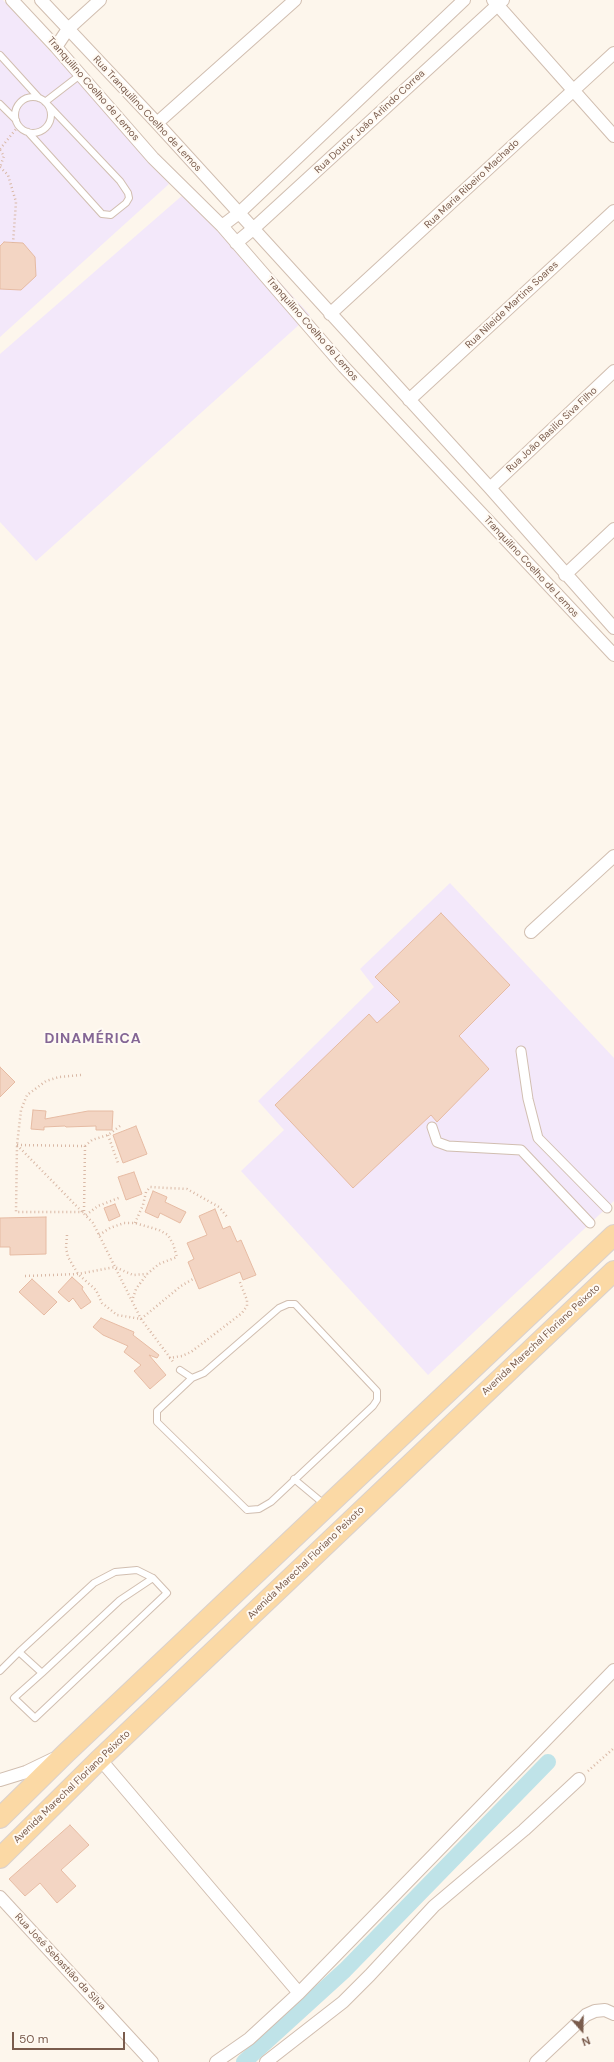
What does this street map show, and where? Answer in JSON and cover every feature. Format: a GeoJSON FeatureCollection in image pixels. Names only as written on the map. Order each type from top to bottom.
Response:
{"type":"FeatureCollection","features":[{"type":"Feature","properties":{"kind":"main road"},"geometry":{"type":"LineString","coordinates":[[0,1818],[66,1753],[614,1235]]}},
{"type":"Feature","properties":{"kind":"main road","name":"Avenida Marechal Floriano Peixoto"},"geometry":{"type":"LineString","coordinates":[[0,1858],[100,1759],[614,1271]]}},
{"type":"Feature","properties":{"kind":"street","name":"Tranquilino Coelho de Lemos"},"geometry":{"type":"LineString","coordinates":[[12,0],[56,47],[153,158],[222,226],[344,366],[614,654]]}},
{"type":"Feature","properties":{"kind":"street","name":"Rua Tranquilino Coelho de Lemos"},"geometry":{"type":"LineString","coordinates":[[41,0],[157,123],[253,229]]}},
{"type":"Feature","properties":{"kind":"street"},"geometry":{"type":"LineString","coordinates":[[56,47],[68,29],[100,0]]}},
{"type":"Feature","properties":{"kind":"street"},"geometry":{"type":"LineString","coordinates":[[157,123],[295,0]]}},
{"type":"Feature","properties":{"kind":"street"},"geometry":{"type":"LineString","coordinates":[[222,226],[239,213],[464,0]]}},
{"type":"Feature","properties":{"kind":"street"},"geometry":{"type":"LineString","coordinates":[[498,2],[573,91],[614,136]]}},
{"type":"Feature","properties":{"kind":"street","name":"Rua Doutor João Arlindo Correa"},"geometry":{"type":"LineString","coordinates":[[236,243],[253,229],[498,2]]}},
{"type":"Feature","properties":{"kind":"street","name":"Rua Maria Ribeiro Machado"},"geometry":{"type":"LineString","coordinates":[[330,314],[614,53]]}},
{"type":"Feature","properties":{"kind":"street","name":"Rua Nileide Martins Soares"},"geometry":{"type":"LineString","coordinates":[[410,400],[614,211]]}},
{"type":"Feature","properties":{"kind":"street","name":"Tranquilino Coelho de Lemos"},"geometry":{"type":"LineString","coordinates":[[253,229],[490,488],[565,575],[614,628]]}},
{"type":"Feature","properties":{"kind":"street","name":"Rua João Basilio Siva Filho"},"geometry":{"type":"LineString","coordinates":[[490,488],[614,371]]}},
{"type":"Feature","properties":{"kind":"street"},"geometry":{"type":"LineString","coordinates":[[565,575],[614,529]]}},
{"type":"Feature","properties":{"kind":"street"},"geometry":{"type":"LineString","coordinates":[[531,932],[614,856]]}},
{"type":"Feature","properties":{"kind":"street"},"geometry":{"type":"LineString","coordinates":[[521,1051],[528,1099],[538,1138],[607,1208]]}},
{"type":"Feature","properties":{"kind":"street"},"geometry":{"type":"LineString","coordinates":[[432,1127],[437,1142],[448,1146],[521,1150],[590,1224]]}},
{"type":"Feature","properties":{"kind":"street"},"geometry":{"type":"LineString","coordinates":[[216,2062],[249,2039],[299,1993],[614,1670]]}},
{"type":"Feature","properties":{"kind":"street"},"geometry":{"type":"LineString","coordinates":[[0,1780],[26,1772],[66,1753]]}},
{"type":"Feature","properties":{"kind":"street"},"geometry":{"type":"LineString","coordinates":[[100,1759],[299,1993]]}},
{"type":"Feature","properties":{"kind":"street"},"geometry":{"type":"LineString","coordinates":[[266,2062],[342,2002],[370,1976],[434,1906],[524,1830],[579,1779]]}},
{"type":"Feature","properties":{"kind":"street","name":"Rua José Sebastião da Silva"},"geometry":{"type":"LineString","coordinates":[[0,1897],[152,2062]]}},
{"type":"Feature","properties":{"kind":"street"},"geometry":{"type":"LineString","coordinates":[[536,2062],[586,2015],[595,2010],[610,2012]]}},
{"type":"Feature","properties":{"kind":"lane"},"geometry":{"type":"LineString","coordinates":[[0,55],[120,181],[128,193],[129,198],[126,203],[111,215],[102,214],[28,132],[0,104]]}},
{"type":"Feature","properties":{"kind":"lane"},"geometry":{"type":"LineString","coordinates":[[44,102],[80,75]]}},
{"type":"Feature","properties":{"kind":"lane"},"geometry":{"type":"LineString","coordinates":[[18,123],[16,109],[19,104],[28,98],[44,102]]}},
{"type":"Feature","properties":{"kind":"lane"},"geometry":{"type":"LineString","coordinates":[[28,132],[40,131],[45,128],[50,118],[44,102]]}},
{"type":"Feature","properties":{"kind":"lane"},"geometry":{"type":"LineString","coordinates":[[288,1304],[295,1304],[377,1391],[377,1400],[373,1406],[271,1502],[259,1509],[247,1510],[157,1422],[157,1411],[192,1378],[204,1373],[278,1308],[288,1304]]}},
{"type":"Feature","properties":{"kind":"lane"},"geometry":{"type":"LineString","coordinates":[[180,1370],[192,1378]]}},
{"type":"Feature","properties":{"kind":"lane"},"geometry":{"type":"LineString","coordinates":[[294,1479],[327,1507]]}},
{"type":"Feature","properties":{"kind":"lane"},"geometry":{"type":"LineString","coordinates":[[0,1671],[94,1583],[115,1572],[137,1570],[153,1578],[167,1593],[35,1718],[14,1698],[120,1600],[153,1578]]}},
{"type":"Feature","properties":{"kind":"lane"},"geometry":{"type":"LineString","coordinates":[[19,1652],[42,1673]]}},
{"type":"Feature","properties":{"kind":"path"},"geometry":{"type":"LineString","coordinates":[[12,243],[16,202],[8,175],[0,167],[4,156],[0,149],[18,123]]}},
{"type":"Feature","properties":{"kind":"path"},"geometry":{"type":"LineString","coordinates":[[81,1075],[59,1077],[46,1081],[27,1095],[21,1110],[17,1145],[16,1212],[84,1212]]}},
{"type":"Feature","properties":{"kind":"path"},"geometry":{"type":"LineString","coordinates":[[17,1145],[85,1146],[92,1140],[108,1135],[120,1126]]}},
{"type":"Feature","properties":{"kind":"path"},"geometry":{"type":"LineString","coordinates":[[108,1135],[118,1163]]}},
{"type":"Feature","properties":{"kind":"path"},"geometry":{"type":"LineString","coordinates":[[17,1145],[84,1212],[99,1235],[141,1319],[169,1358],[180,1370]]}},
{"type":"Feature","properties":{"kind":"path"},"geometry":{"type":"LineString","coordinates":[[84,1212],[85,1146]]}},
{"type":"Feature","properties":{"kind":"path"},"geometry":{"type":"LineString","coordinates":[[135,1223],[143,1205],[146,1192],[150,1187],[187,1189],[219,1207],[228,1218]]}},
{"type":"Feature","properties":{"kind":"path"},"geometry":{"type":"LineString","coordinates":[[86,1215],[98,1206],[121,1197]]}},
{"type":"Feature","properties":{"kind":"path"},"geometry":{"type":"LineString","coordinates":[[99,1235],[110,1228],[124,1223],[135,1223],[159,1230],[168,1235],[174,1244],[177,1257],[159,1264],[147,1274],[136,1289],[132,1301]]}},
{"type":"Feature","properties":{"kind":"path"},"geometry":{"type":"LineString","coordinates":[[67,1235],[66,1248],[68,1257],[78,1274],[96,1290],[102,1303],[110,1311],[126,1318],[141,1319],[181,1286],[193,1279]]}},
{"type":"Feature","properties":{"kind":"path"},"geometry":{"type":"LineString","coordinates":[[25,1276],[78,1274],[115,1267],[133,1275],[147,1274]]}},
{"type":"Feature","properties":{"kind":"path"},"geometry":{"type":"LineString","coordinates":[[169,1358],[182,1356],[191,1352],[242,1313],[247,1306],[247,1300],[239,1280]]}},
{"type":"Feature","properties":{"kind":"path"},"geometry":{"type":"LineString","coordinates":[[579,1779],[614,1748]]}},
{"type":"Feature","properties":{"kind":"shaded area"},"geometry":{"type":"Polygon","coordinates":[[[0,0],[3,0],[118,125],[169,184],[0,337],[0,0]]]}},
{"type":"Feature","properties":{"kind":"shaded area"},"geometry":{"type":"Polygon","coordinates":[[[192,187],[310,315],[36,561],[0,522],[0,354],[192,187]]]}},
{"type":"Feature","properties":{"kind":"shaded area"},"geometry":{"type":"Polygon","coordinates":[[[450,883],[614,1058],[614,1201],[428,1375],[241,1171],[284,1130],[258,1101],[374,987],[360,969],[450,883]]]}},
{"type":"Feature","properties":{"kind":"building"},"geometry":{"type":"Polygon","coordinates":[[[4,242],[23,243],[35,257],[36,276],[21,290],[0,289],[0,246],[4,242]]]}},
{"type":"Feature","properties":{"kind":"building"},"geometry":{"type":"Polygon","coordinates":[[[441,913],[510,985],[459,1036],[489,1069],[437,1122],[431,1115],[353,1188],[275,1105],[369,1014],[377,1023],[400,1002],[375,977],[441,913]]]}},
{"type":"Feature","properties":{"kind":"building"},"geometry":{"type":"Polygon","coordinates":[[[0,1067],[15,1082],[0,1097],[0,1067]]]}},
{"type":"Feature","properties":{"kind":"building"},"geometry":{"type":"Polygon","coordinates":[[[33,1110],[46,1111],[45,1119],[88,1111],[113,1111],[112,1130],[96,1130],[96,1126],[44,1127],[44,1130],[31,1129],[33,1110]]]}},
{"type":"Feature","properties":{"kind":"building"},"geometry":{"type":"Polygon","coordinates":[[[136,1126],[147,1154],[123,1163],[113,1135],[136,1126]]]}},
{"type":"Feature","properties":{"kind":"building"},"geometry":{"type":"Polygon","coordinates":[[[134,1172],[142,1194],[126,1200],[118,1177],[134,1172]]]}},
{"type":"Feature","properties":{"kind":"building"},"geometry":{"type":"Polygon","coordinates":[[[153,1191],[167,1197],[165,1202],[186,1212],[180,1223],[160,1213],[158,1218],[145,1212],[153,1191]]]}},
{"type":"Feature","properties":{"kind":"building"},"geometry":{"type":"Polygon","coordinates":[[[115,1204],[120,1216],[109,1221],[104,1208],[115,1204]]]}},
{"type":"Feature","properties":{"kind":"building"},"geometry":{"type":"Polygon","coordinates":[[[215,1209],[223,1229],[230,1226],[237,1242],[241,1240],[256,1275],[243,1280],[240,1272],[199,1289],[188,1262],[194,1259],[187,1243],[207,1235],[199,1216],[215,1209]]]}},
{"type":"Feature","properties":{"kind":"building"},"geometry":{"type":"Polygon","coordinates":[[[46,1217],[46,1254],[10,1255],[10,1247],[0,1247],[0,1218],[46,1217]]]}},
{"type":"Feature","properties":{"kind":"building"},"geometry":{"type":"Polygon","coordinates":[[[72,1277],[83,1287],[82,1289],[91,1302],[81,1309],[73,1298],[69,1302],[58,1292],[72,1277]]]}},
{"type":"Feature","properties":{"kind":"building"},"geometry":{"type":"Polygon","coordinates":[[[32,1279],[57,1302],[44,1315],[19,1292],[32,1279]]]}},
{"type":"Feature","properties":{"kind":"building"},"geometry":{"type":"Polygon","coordinates":[[[101,1318],[134,1332],[133,1335],[159,1355],[157,1358],[149,1355],[166,1375],[150,1389],[134,1371],[141,1365],[124,1352],[128,1346],[103,1335],[93,1327],[101,1318]]]}},
{"type":"Feature","properties":{"kind":"building"},"geometry":{"type":"Polygon","coordinates":[[[70,1825],[89,1845],[61,1870],[76,1886],[57,1903],[40,1883],[25,1896],[9,1879],[70,1825]]]}},
{"type":"Feature","properties":{"kind":"waterway"},"geometry":{"type":"LineString","coordinates":[[244,2062],[345,1970],[548,1762]]}},
{"type":"Feature","properties":{"kind":"district","name":"DINAMÉRICA"},"geometry":{"type":"Point","coordinates":[93,1039]}}]}
